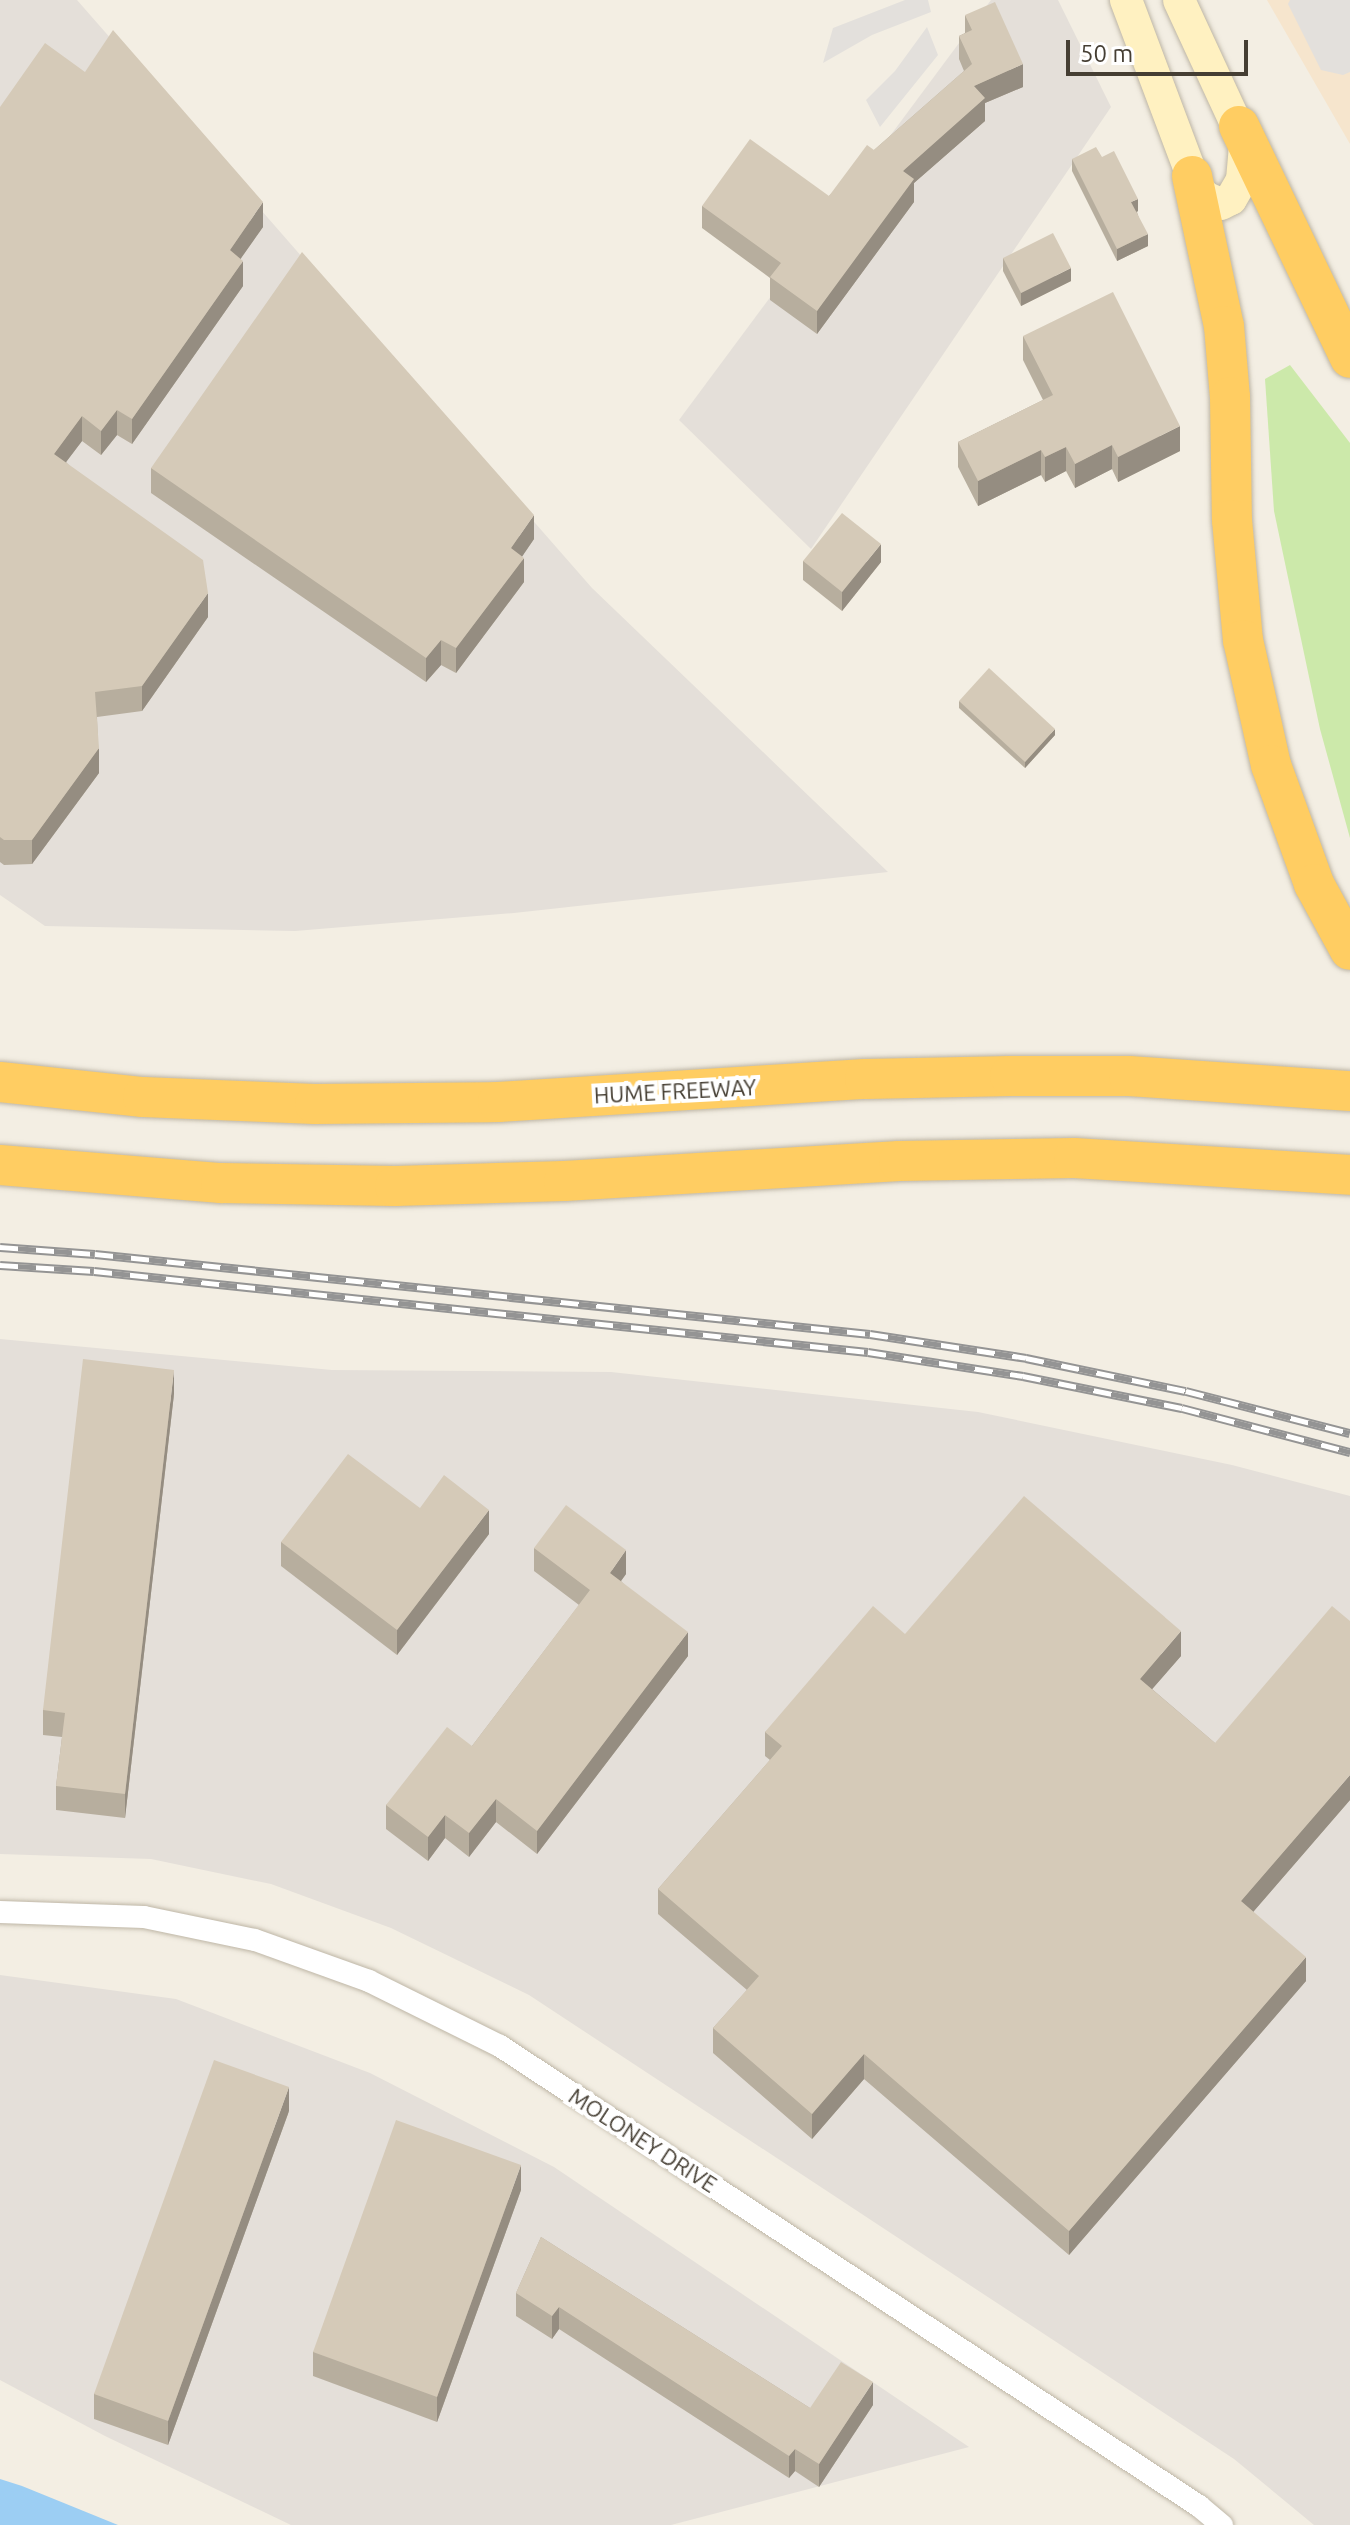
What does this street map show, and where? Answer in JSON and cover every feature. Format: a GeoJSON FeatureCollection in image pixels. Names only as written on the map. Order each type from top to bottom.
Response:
{"type":"FeatureCollection","features":[{"type":"Feature","properties":{"kind":"highway"},"geometry":{"type":"LineString","coordinates":[[1239,126],[1350,358]]}},
{"type":"Feature","properties":{"kind":"highway"},"geometry":{"type":"LineString","coordinates":[[1192,176],[1224,326],[1230,397],[1232,520],[1243,640],[1271,765],[1314,884],[1350,950]]}},
{"type":"Feature","properties":{"kind":"highway","name":"HUME FREEWAY"},"geometry":{"type":"LineString","coordinates":[[0,1082],[143,1097],[315,1104],[498,1102],[865,1079],[1010,1076],[1129,1076],[1350,1091]]}},
{"type":"Feature","properties":{"kind":"highway"},"geometry":{"type":"LineString","coordinates":[[0,1165],[221,1183],[395,1186],[564,1181],[899,1161],[1118,1160],[1350,1175]]}},
{"type":"Feature","properties":{"kind":"main road"},"geometry":{"type":"LineString","coordinates":[[1126,0],[1198,190],[1213,202],[1225,203],[1231,199],[1246,166],[1245,143],[1179,0]]}},
{"type":"Feature","properties":{"kind":"street","name":"MOLONEY DRIVE"},"geometry":{"type":"LineString","coordinates":[[0,1912],[144,1917],[255,1940],[369,1981],[500,2046],[1186,2497],[1222,2525]]}},
{"type":"Feature","properties":{"kind":"shaded area"},"geometry":{"type":"Polygon","coordinates":[[[0,0],[77,0],[592,588],[888,872],[514,913],[295,931],[45,926],[0,895],[0,0]]]}},
{"type":"Feature","properties":{"kind":"shaded area"},"geometry":{"type":"Polygon","coordinates":[[[905,0],[928,0],[931,12],[872,35],[823,63],[833,28],[905,0]]]}},
{"type":"Feature","properties":{"kind":"shaded area"},"geometry":{"type":"Polygon","coordinates":[[[991,0],[1058,0],[1111,107],[811,549],[679,420],[991,0]]]}},
{"type":"Feature","properties":{"kind":"shaded area"},"geometry":{"type":"Polygon","coordinates":[[[1267,0],[1350,0],[1350,144],[1267,0]]]}},
{"type":"Feature","properties":{"kind":"shaded area"},"geometry":{"type":"Polygon","coordinates":[[[1290,0],[1350,0],[1350,72],[1343,75],[1321,70],[1288,4],[1290,0]]]}},
{"type":"Feature","properties":{"kind":"shaded area"},"geometry":{"type":"Polygon","coordinates":[[[927,27],[938,55],[880,127],[866,100],[895,71],[927,27]]]}},
{"type":"Feature","properties":{"kind":"shaded area"},"geometry":{"type":"Polygon","coordinates":[[[0,1339],[332,1370],[611,1372],[978,1412],[1232,1465],[1350,1496],[1350,2525],[1314,2525],[1234,2459],[529,1995],[391,1928],[271,1884],[151,1859],[0,1854],[0,1339]]]}},
{"type":"Feature","properties":{"kind":"shaded area"},"geometry":{"type":"Polygon","coordinates":[[[0,1975],[176,1999],[370,2073],[554,2167],[969,2447],[671,2525],[291,2525],[105,2436],[0,2380],[0,1975]]]}},
{"type":"Feature","properties":{"kind":"green space"},"geometry":{"type":"Polygon","coordinates":[[[1290,365],[1350,443],[1350,838],[1320,729],[1274,511],[1265,379],[1290,365]]]}},
{"type":"Feature","properties":{"kind":"water"},"geometry":{"type":"Polygon","coordinates":[[[0,2479],[22,2486],[118,2525],[0,2525],[0,2479]]]}},
{"type":"Feature","properties":{"kind":"building"},"geometry":{"type":"Polygon","coordinates":[[[995,2],[1023,64],[974,86],[985,98],[903,171],[914,179],[817,311],[770,277],[781,263],[702,206],[750,139],[829,196],[867,145],[874,150],[972,64],[959,36],[972,30],[965,15],[995,2]]]}},
{"type":"Feature","properties":{"kind":"building"},"geometry":{"type":"Polygon","coordinates":[[[113,30],[263,202],[230,250],[243,261],[132,419],[117,410],[101,431],[82,416],[54,454],[203,560],[208,593],[142,686],[95,692],[99,748],[32,840],[4,840],[0,837],[0,107],[45,43],[85,72],[113,30]]]}},
{"type":"Feature","properties":{"kind":"building"},"geometry":{"type":"Polygon","coordinates":[[[1096,147],[1102,157],[1114,151],[1138,199],[1131,202],[1148,234],[1117,249],[1072,159],[1096,147]]]}},
{"type":"Feature","properties":{"kind":"building"},"geometry":{"type":"Polygon","coordinates":[[[1053,233],[1071,268],[1021,293],[1003,258],[1053,233]]]}},
{"type":"Feature","properties":{"kind":"building"},"geometry":{"type":"Polygon","coordinates":[[[302,252],[534,515],[511,548],[524,558],[456,648],[441,640],[426,658],[151,468],[302,252]]]}},
{"type":"Feature","properties":{"kind":"building"},"geometry":{"type":"Polygon","coordinates":[[[1113,292],[1180,426],[1118,457],[1112,445],[1075,464],[1066,447],[1045,457],[1041,450],[978,481],[958,442],[1053,395],[1023,336],[1113,292]]]}},
{"type":"Feature","properties":{"kind":"building"},"geometry":{"type":"Polygon","coordinates":[[[842,513],[881,544],[842,592],[803,561],[842,513]]]}},
{"type":"Feature","properties":{"kind":"building"},"geometry":{"type":"Polygon","coordinates":[[[989,668],[1055,729],[1025,762],[959,701],[989,668]]]}},
{"type":"Feature","properties":{"kind":"building"},"geometry":{"type":"Polygon","coordinates":[[[83,1359],[174,1370],[125,1794],[56,1786],[65,1713],[43,1710],[83,1359]]]}},
{"type":"Feature","properties":{"kind":"building"},"geometry":{"type":"Polygon","coordinates":[[[348,1454],[420,1508],[444,1475],[489,1510],[397,1630],[281,1542],[348,1454]]]}},
{"type":"Feature","properties":{"kind":"building"},"geometry":{"type":"Polygon","coordinates":[[[1024,1496],[1181,1631],[1140,1679],[1215,1743],[1332,1606],[1350,1621],[1350,1775],[1241,1901],[1306,1957],[1069,2231],[864,2054],[812,2114],[713,2028],[759,1976],[658,1889],[782,1746],[765,1732],[873,1606],[905,1634],[1024,1496]]]}},
{"type":"Feature","properties":{"kind":"building"},"geometry":{"type":"Polygon","coordinates":[[[566,1505],[626,1550],[610,1573],[688,1632],[537,1831],[496,1799],[469,1833],[445,1815],[428,1837],[386,1805],[447,1727],[472,1746],[590,1590],[534,1548],[566,1505]]]}},
{"type":"Feature","properties":{"kind":"building"},"geometry":{"type":"Polygon","coordinates":[[[214,2060],[289,2087],[168,2421],[94,2394],[214,2060]]]}},
{"type":"Feature","properties":{"kind":"building"},"geometry":{"type":"Polygon","coordinates":[[[396,2120],[521,2165],[437,2397],[313,2352],[396,2120]]]}},
{"type":"Feature","properties":{"kind":"building"},"geometry":{"type":"Polygon","coordinates":[[[541,2237],[810,2408],[841,2362],[873,2382],[819,2464],[795,2449],[789,2456],[559,2307],[552,2316],[516,2293],[541,2237]]]}},
{"type":"Feature","properties":{"kind":"railway"},"geometry":{"type":"LineString","coordinates":[[0,1247],[95,1254],[870,1334],[1026,1358],[1186,1391],[1350,1433]]}},
{"type":"Feature","properties":{"kind":"railway"},"geometry":{"type":"LineString","coordinates":[[0,1265],[94,1271],[868,1352],[1023,1376],[1182,1408],[1350,1452]]}}]}
